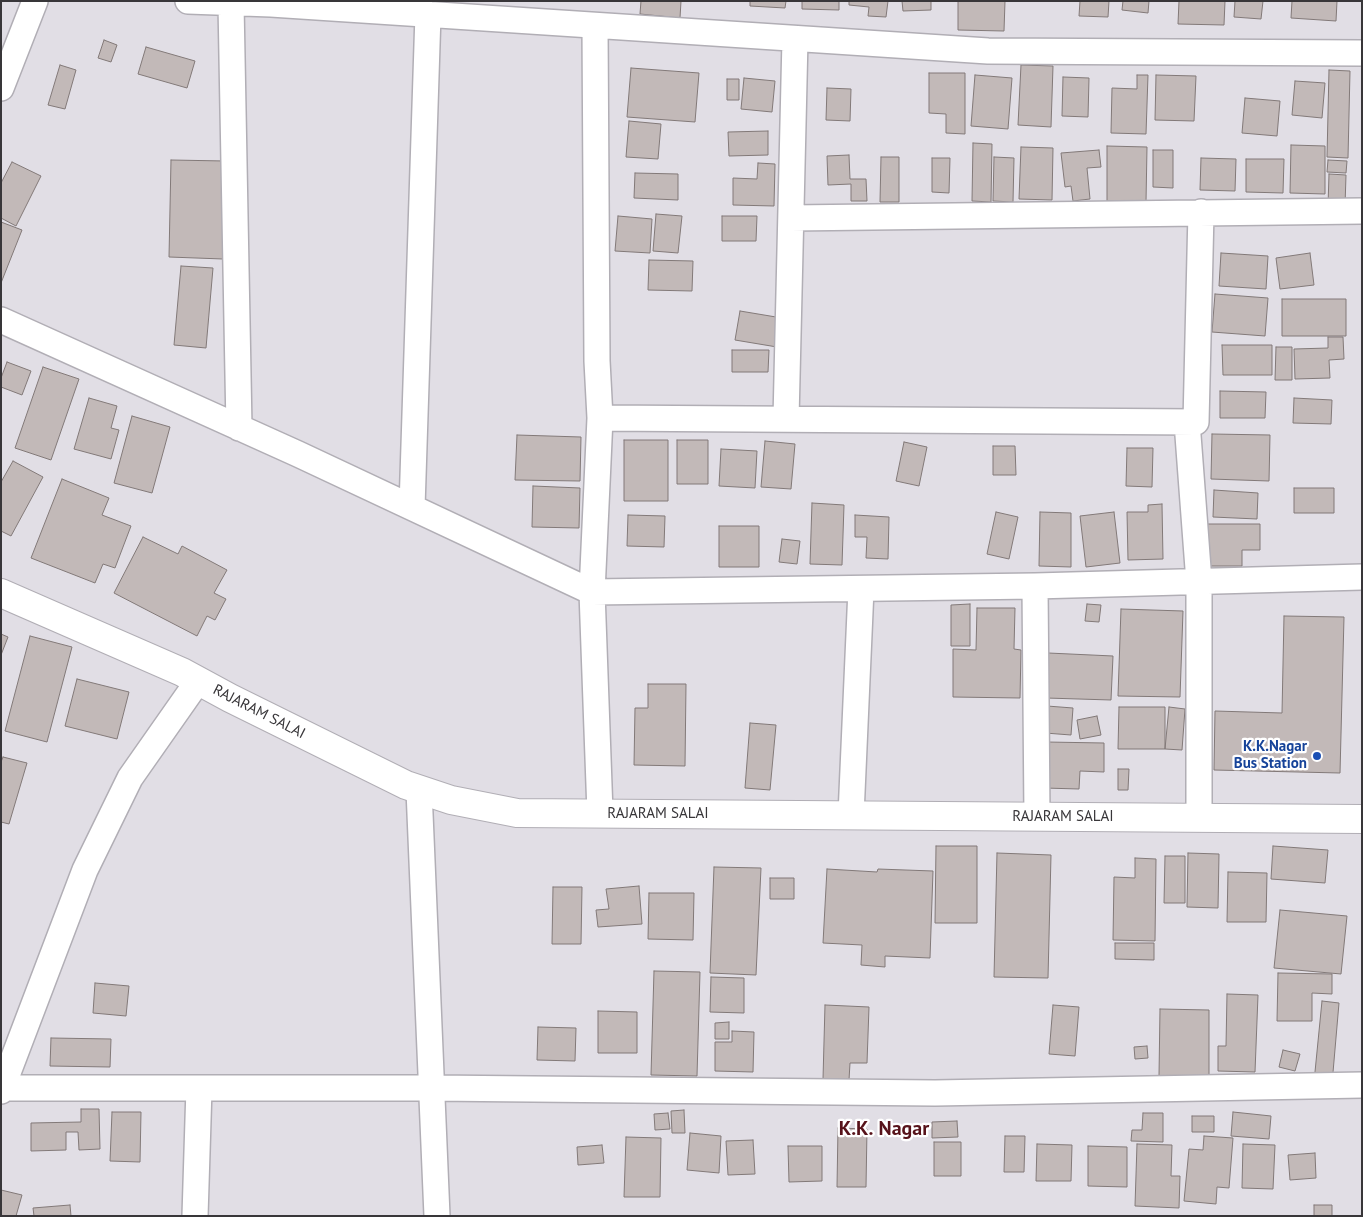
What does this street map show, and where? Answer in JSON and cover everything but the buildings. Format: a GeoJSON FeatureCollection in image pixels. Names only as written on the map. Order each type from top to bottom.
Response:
{"type":"FeatureCollection","features":[{"type":"Feature","properties":{"kind":"street"},"geometry":{"type":"LineString","coordinates":[[1,88],[35,1]]}},
{"type":"Feature","properties":{"kind":"street"},"geometry":{"type":"LineString","coordinates":[[188,1],[270,4],[988,51],[1362,52]]}},
{"type":"Feature","properties":{"kind":"street"},"geometry":{"type":"LineString","coordinates":[[231,4],[238,428]]}},
{"type":"Feature","properties":{"kind":"street"},"geometry":{"type":"LineString","coordinates":[[412,507],[428,14]]}},
{"type":"Feature","properties":{"kind":"street"},"geometry":{"type":"LineString","coordinates":[[595,26],[596,361],[600,418],[592,592],[600,813]]}},
{"type":"Feature","properties":{"kind":"street"},"geometry":{"type":"LineString","coordinates":[[786,419],[795,38]]}},
{"type":"Feature","properties":{"kind":"street"},"geometry":{"type":"LineString","coordinates":[[791,218],[1362,211]]}},
{"type":"Feature","properties":{"kind":"street"},"geometry":{"type":"LineString","coordinates":[[600,418],[1196,422],[1201,212]]}},
{"type":"Feature","properties":{"kind":"street"},"geometry":{"type":"LineString","coordinates":[[1,320],[412,507],[592,592],[1035,586],[1362,577]]}},
{"type":"Feature","properties":{"kind":"street"},"geometry":{"type":"LineString","coordinates":[[1187,422],[1199,582],[1199,818]]}},
{"type":"Feature","properties":{"kind":"street"},"geometry":{"type":"LineString","coordinates":[[1035,586],[1037,817]]}},
{"type":"Feature","properties":{"kind":"street"},"geometry":{"type":"LineString","coordinates":[[851,815],[861,589]]}},
{"type":"Feature","properties":{"kind":"street","name":"RAJARAM SALAI"},"geometry":{"type":"LineString","coordinates":[[1,592],[182,672],[406,786],[451,800],[517,813],[1362,819]]}},
{"type":"Feature","properties":{"kind":"street"},"geometry":{"type":"LineString","coordinates":[[198,681],[130,778],[85,870],[2,1089],[432,1088],[935,1093],[1362,1085]]}},
{"type":"Feature","properties":{"kind":"street"},"geometry":{"type":"LineString","coordinates":[[419,790],[437,1216]]}},
{"type":"Feature","properties":{"kind":"street"},"geometry":{"type":"LineString","coordinates":[[196,1216],[199,1088]]}},
{"type":"Feature","properties":{"kind":"place","name":"K.K.Nagar Bus Station"},"geometry":{"type":"Point","coordinates":[1317,756]}},
{"type":"Feature","properties":{"kind":"district","name":"K.K. Nagar"},"geometry":{"type":"Point","coordinates":[884,1129]}}]}
